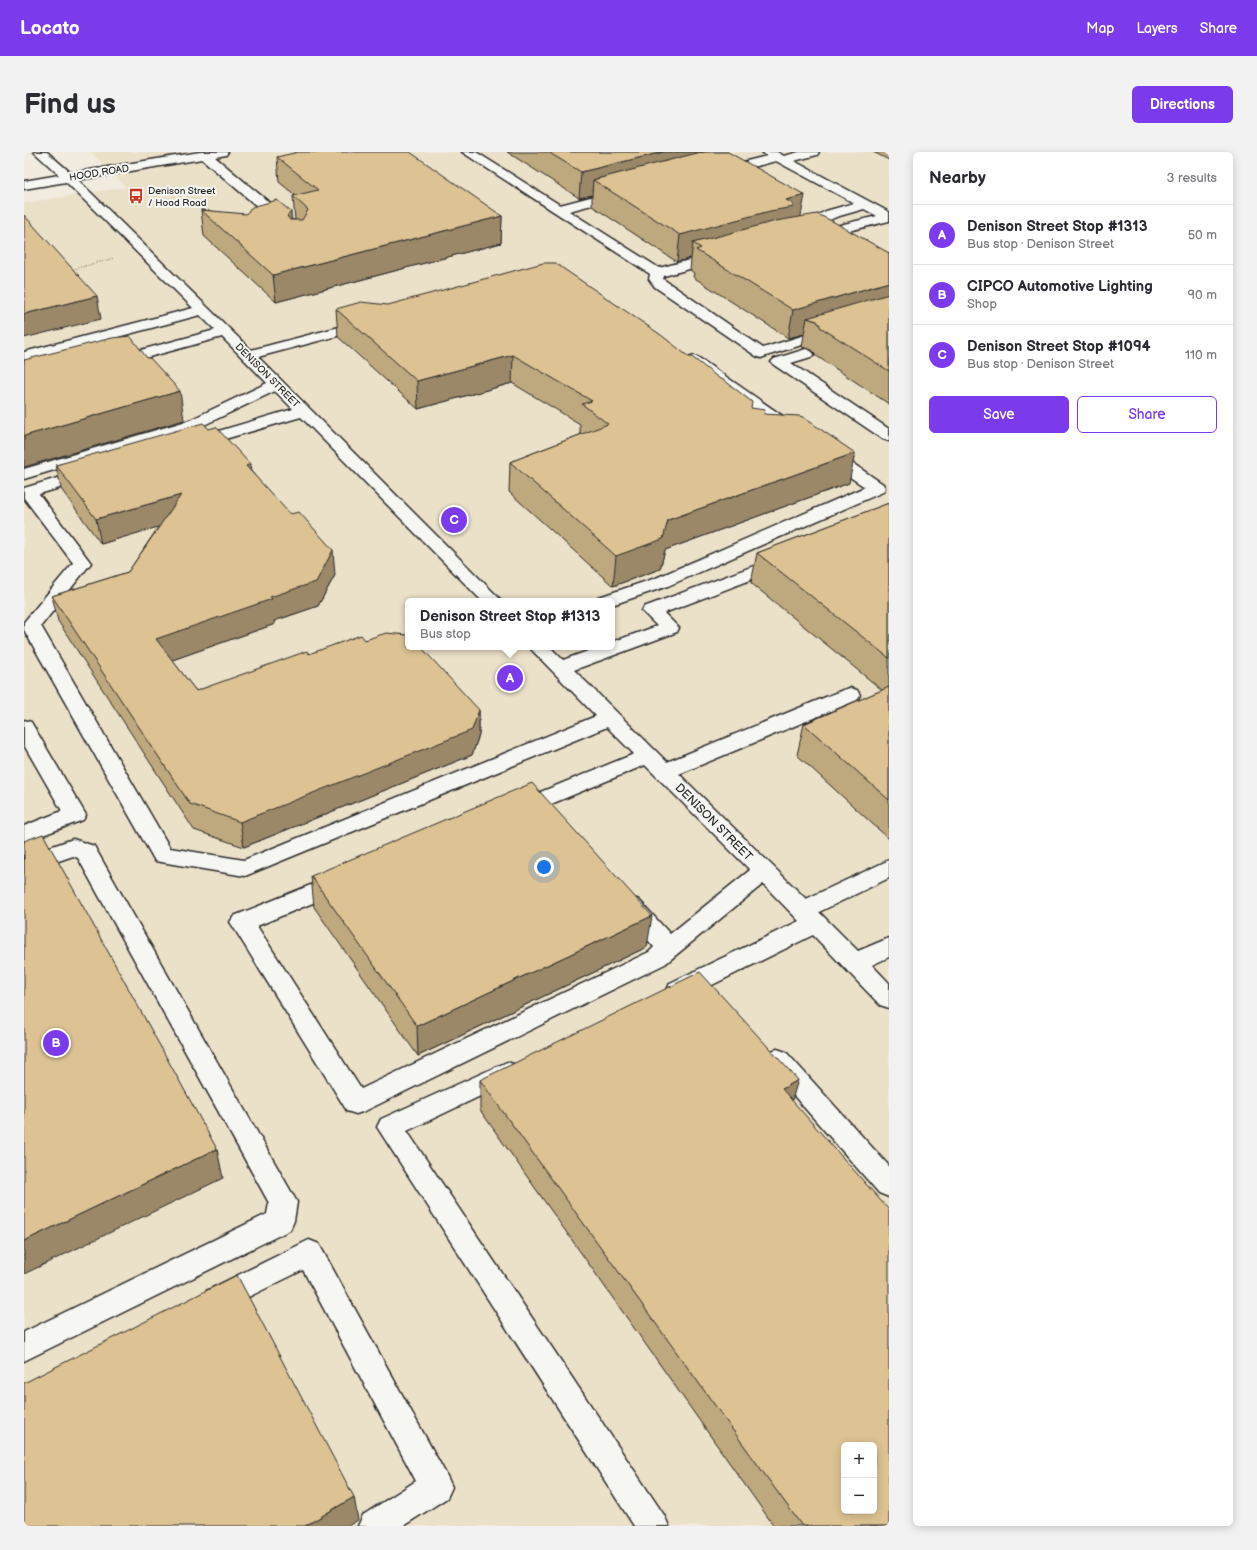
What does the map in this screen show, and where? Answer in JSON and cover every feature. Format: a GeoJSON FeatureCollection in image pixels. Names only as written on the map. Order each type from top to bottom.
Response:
{"type":"FeatureCollection","features":[{"type":"Feature","properties":{"kind":"street","name":"DENISON STREET"},"geometry":{"type":"LineString","coordinates":[[40,152],[68,177],[204,310],[490,598]]}},
{"type":"Feature","properties":{"kind":"street","name":"HOOD ROAD"},"geometry":{"type":"LineString","coordinates":[[24,185],[222,152]]}},
{"type":"Feature","properties":{"kind":"street"},"geometry":{"type":"LineString","coordinates":[[468,152],[657,273],[733,252]]}},
{"type":"Feature","properties":{"kind":"street"},"geometry":{"type":"LineString","coordinates":[[708,171],[727,170],[776,156],[813,152]]}},
{"type":"Feature","properties":{"kind":"street"},"geometry":{"type":"LineString","coordinates":[[205,155],[296,232]]}},
{"type":"Feature","properties":{"kind":"street"},"geometry":{"type":"LineString","coordinates":[[776,156],[889,217]]}},
{"type":"Feature","properties":{"kind":"street"},"geometry":{"type":"LineString","coordinates":[[546,202],[622,182]]}},
{"type":"Feature","properties":{"kind":"street"},"geometry":{"type":"LineString","coordinates":[[558,210],[633,190]]}},
{"type":"Feature","properties":{"kind":"street"},"geometry":{"type":"LineString","coordinates":[[865,204],[831,214],[787,238],[821,234],[889,217]]}},
{"type":"Feature","properties":{"kind":"street"},"geometry":{"type":"LineString","coordinates":[[657,273],[656,279],[660,284],[761,353],[779,362],[889,436]]}},
{"type":"Feature","properties":{"kind":"street"},"geometry":{"type":"LineString","coordinates":[[24,357],[204,310]]}},
{"type":"Feature","properties":{"kind":"street"},"geometry":{"type":"LineString","coordinates":[[761,353],[889,313]]}},
{"type":"Feature","properties":{"kind":"street"},"geometry":{"type":"LineString","coordinates":[[249,355],[368,323],[381,324]]}},
{"type":"Feature","properties":{"kind":"street"},"geometry":{"type":"LineString","coordinates":[[779,362],[889,327]]}},
{"type":"Feature","properties":{"kind":"street"},"geometry":{"type":"LineString","coordinates":[[100,365],[225,332]]}},
{"type":"Feature","properties":{"kind":"street"},"geometry":{"type":"LineString","coordinates":[[615,598],[662,582],[877,488],[682,352]]}},
{"type":"Feature","properties":{"kind":"street"},"geometry":{"type":"LineString","coordinates":[[24,474],[196,423],[278,384]]}},
{"type":"Feature","properties":{"kind":"street"},"geometry":{"type":"LineString","coordinates":[[177,448],[304,411]]}},
{"type":"Feature","properties":{"kind":"street"},"geometry":{"type":"LineString","coordinates":[[102,470],[28,492],[82,563],[31,626],[163,856],[245,868],[610,718]]}},
{"type":"Feature","properties":{"kind":"street"},"geometry":{"type":"LineString","coordinates":[[615,648],[670,628],[651,611],[794,557]]}},
{"type":"Feature","properties":{"kind":"street","name":"DENISON STREET"},"geometry":{"type":"LineString","coordinates":[[542,650],[809,916],[854,964],[889,998]]}},
{"type":"Feature","properties":{"kind":"street"},"geometry":{"type":"LineString","coordinates":[[560,668],[610,650]]}},
{"type":"Feature","properties":{"kind":"street"},"geometry":{"type":"LineString","coordinates":[[500,817],[537,802],[656,764],[850,695]]}},
{"type":"Feature","properties":{"kind":"street"},"geometry":{"type":"LineString","coordinates":[[24,727],[75,815],[24,834]]}},
{"type":"Feature","properties":{"kind":"street"},"geometry":{"type":"LineString","coordinates":[[537,802],[553,819]]}},
{"type":"Feature","properties":{"kind":"street"},"geometry":{"type":"LineString","coordinates":[[24,865],[73,847],[86,852],[283,1202],[280,1222],[24,1347]]}},
{"type":"Feature","properties":{"kind":"street"},"geometry":{"type":"LineString","coordinates":[[654,1002],[712,987],[809,916],[889,868]]}},
{"type":"Feature","properties":{"kind":"street"},"geometry":{"type":"LineString","coordinates":[[360,874],[242,922],[356,1104],[657,958],[764,871]]}},
{"type":"Feature","properties":{"kind":"street"},"geometry":{"type":"LineString","coordinates":[[616,890],[669,948]]}},
{"type":"Feature","properties":{"kind":"street"},"geometry":{"type":"LineString","coordinates":[[854,964],[889,947]]}},
{"type":"Feature","properties":{"kind":"street"},"geometry":{"type":"LineString","coordinates":[[762,1043],[889,1185]]}},
{"type":"Feature","properties":{"kind":"street"},"geometry":{"type":"LineString","coordinates":[[526,1063],[390,1127],[653,1526]]}},
{"type":"Feature","properties":{"kind":"street"},"geometry":{"type":"LineString","coordinates":[[195,1311],[309,1253],[436,1487],[374,1526]]}},
{"type":"Feature","properties":{"kind":"path"},"geometry":{"type":"LineString","coordinates":[[65,271],[116,257]]}},
{"type":"Feature","properties":{"kind":"shaded area"},"geometry":{"type":"Polygon","coordinates":[[[91,152],[889,152],[889,1526],[24,1526],[24,203],[126,187],[91,152]]]}},
{"type":"Feature","properties":{"kind":"building"},"geometry":{"type":"Polygon","coordinates":[[[298,152],[410,152],[502,216],[273,275],[201,210],[246,214],[252,207],[277,200],[291,212],[287,216],[290,220],[302,220],[308,210],[293,196],[318,190],[277,157],[298,152]]]}},
{"type":"Feature","properties":{"kind":"building"},"geometry":{"type":"Polygon","coordinates":[[[548,152],[663,152],[581,172],[548,152]]]}},
{"type":"Feature","properties":{"kind":"building"},"geometry":{"type":"Polygon","coordinates":[[[728,152],[805,195],[786,200],[792,203],[794,207],[770,211],[680,235],[593,180],[697,153],[728,152]]]}},
{"type":"Feature","properties":{"kind":"building"},"geometry":{"type":"Polygon","coordinates":[[[817,214],[889,253],[889,282],[793,310],[696,250],[701,248],[693,243],[776,221],[817,214]]]}},
{"type":"Feature","properties":{"kind":"building"},"geometry":{"type":"Polygon","coordinates":[[[24,215],[97,296],[24,314],[24,215]]]}},
{"type":"Feature","properties":{"kind":"building"},"geometry":{"type":"Polygon","coordinates":[[[543,263],[555,263],[661,335],[752,402],[751,408],[765,410],[764,414],[803,417],[855,453],[668,520],[663,539],[616,556],[510,462],[608,424],[582,404],[592,401],[513,355],[417,381],[336,309],[361,302],[388,305],[543,263]]]}},
{"type":"Feature","properties":{"kind":"building"},"geometry":{"type":"Polygon","coordinates":[[[889,294],[889,371],[820,327],[817,321],[807,318],[889,294]]]}},
{"type":"Feature","properties":{"kind":"building"},"geometry":{"type":"Polygon","coordinates":[[[130,336],[147,358],[150,358],[180,391],[24,436],[24,360],[112,338],[130,336]]]}},
{"type":"Feature","properties":{"kind":"building"},"geometry":{"type":"Polygon","coordinates":[[[203,423],[209,429],[216,427],[250,464],[246,466],[290,514],[299,512],[333,550],[316,582],[270,597],[272,599],[156,639],[196,691],[307,651],[309,654],[361,635],[365,640],[386,633],[405,635],[405,650],[424,650],[479,710],[472,730],[240,822],[190,804],[52,596],[128,572],[181,495],[96,519],[56,465],[203,423]]]}},
{"type":"Feature","properties":{"kind":"building"},"geometry":{"type":"Polygon","coordinates":[[[889,503],[889,658],[757,553],[889,503]]]}},
{"type":"Feature","properties":{"kind":"building"},"geometry":{"type":"Polygon","coordinates":[[[889,687],[889,800],[804,724],[889,687]]]}},
{"type":"Feature","properties":{"kind":"building"},"geometry":{"type":"Polygon","coordinates":[[[532,783],[652,916],[417,1026],[311,876],[532,783]]]}},
{"type":"Feature","properties":{"kind":"building"},"geometry":{"type":"Polygon","coordinates":[[[43,834],[217,1149],[24,1241],[24,841],[43,834]]]}},
{"type":"Feature","properties":{"kind":"building"},"geometry":{"type":"Polygon","coordinates":[[[700,972],[798,1080],[782,1089],[889,1210],[889,1526],[802,1526],[480,1080],[700,972]]]}},
{"type":"Feature","properties":{"kind":"building"},"geometry":{"type":"Polygon","coordinates":[[[237,1275],[354,1497],[305,1526],[24,1526],[24,1383],[237,1275]]]}},
{"type":"Feature","properties":{"kind":"place","name":"Denison Street / Hood Road"},"geometry":{"type":"Point","coordinates":[136,196]}},
{"type":"Feature","properties":{"kind":"place","name":"Denison Street Stop #1094"},"geometry":{"type":"Point","coordinates":[454,520]}},
{"type":"Feature","properties":{"kind":"place","name":"Denison Street Stop #1313"},"geometry":{"type":"Point","coordinates":[510,678]}},
{"type":"Feature","properties":{"kind":"place","name":"CIPCO Automotive Lighting"},"geometry":{"type":"Point","coordinates":[56,1043]}}]}
